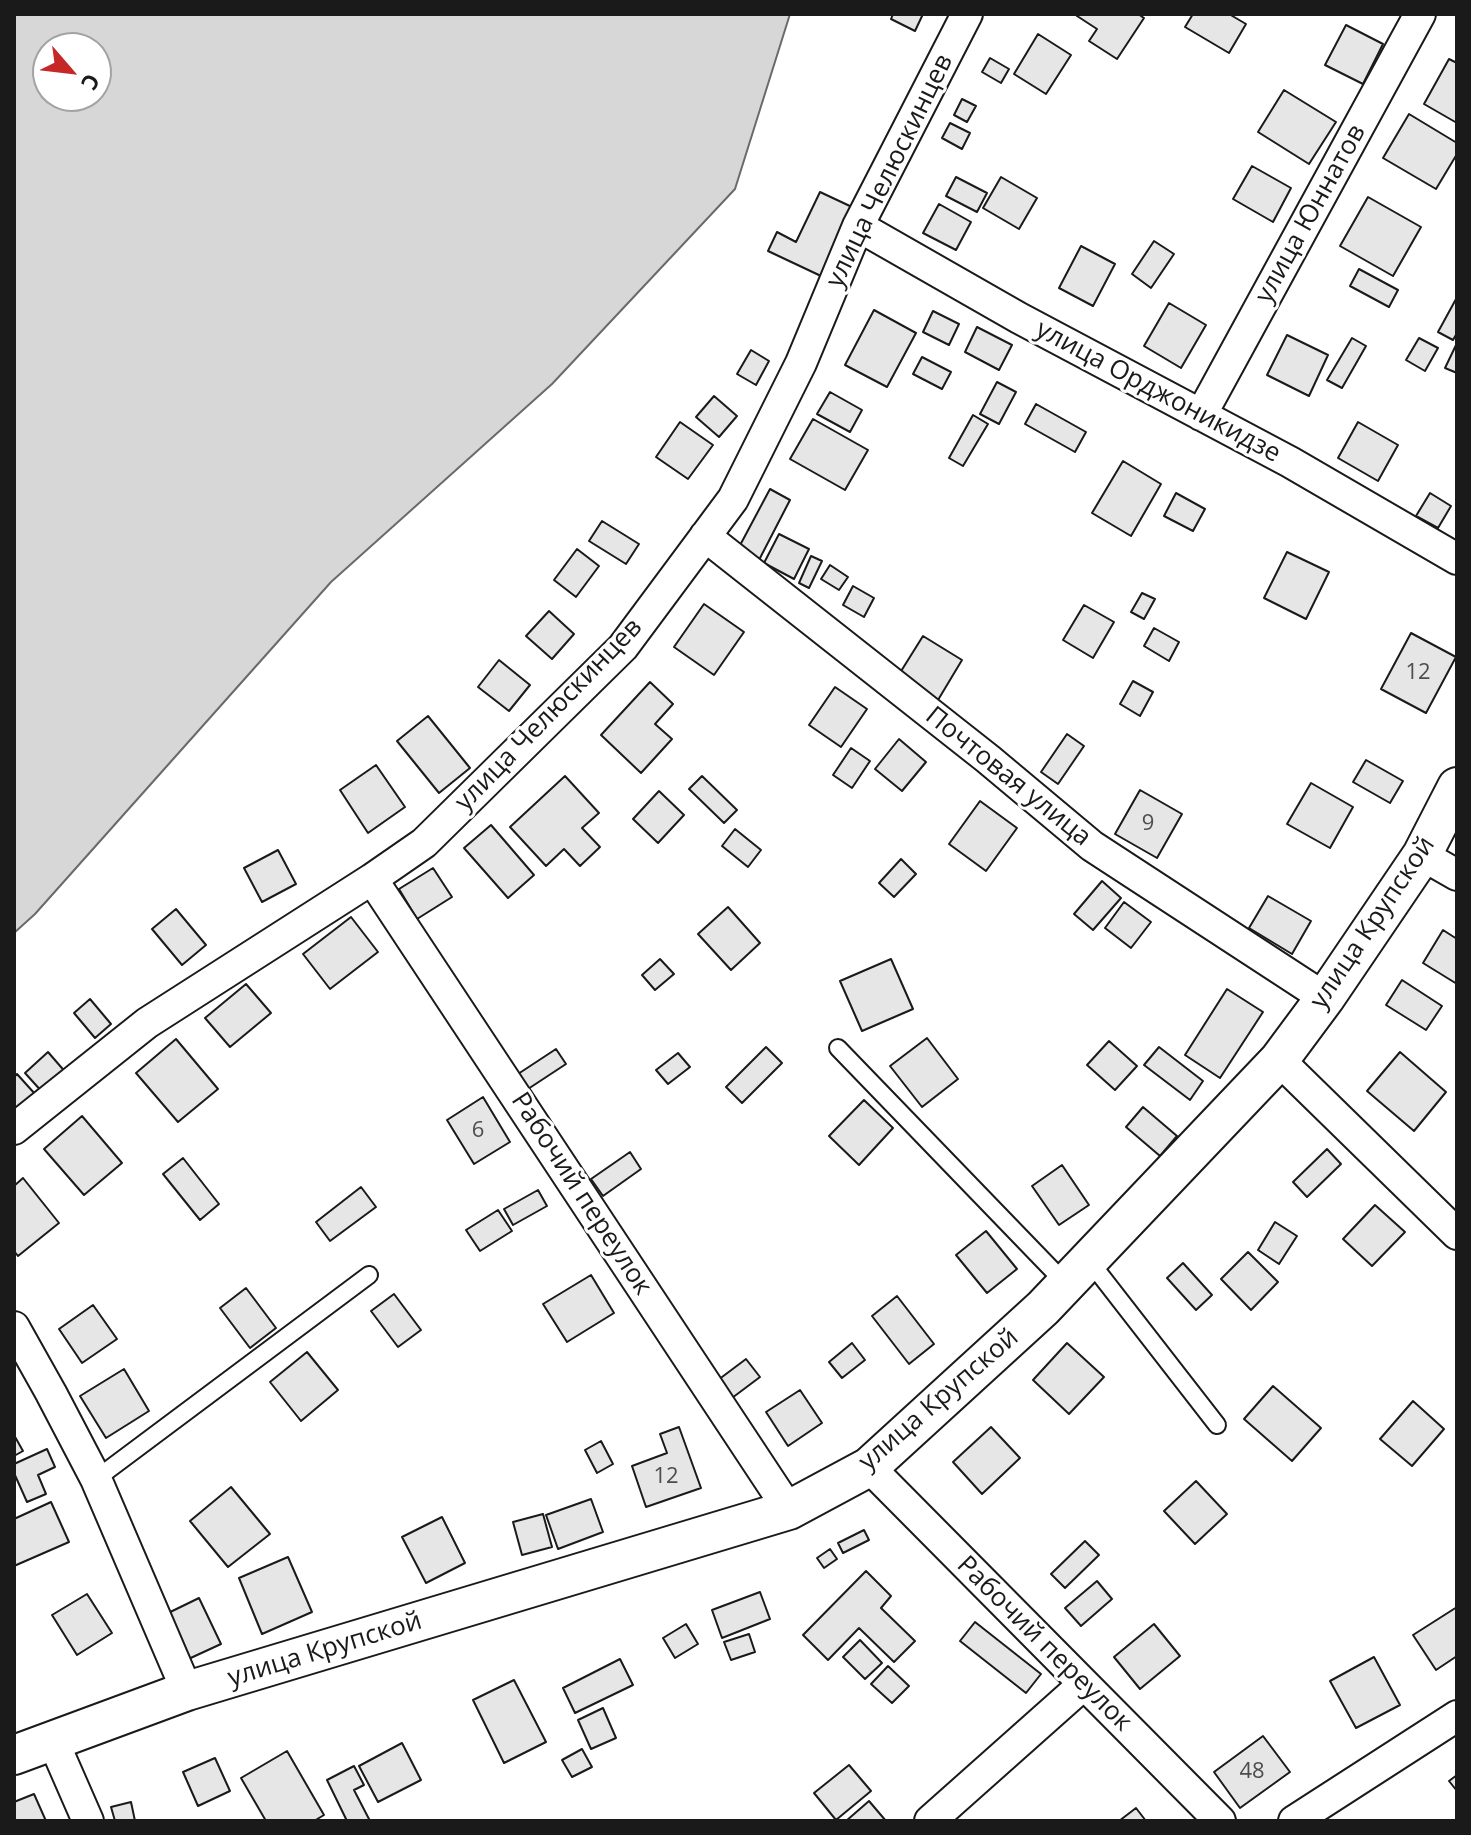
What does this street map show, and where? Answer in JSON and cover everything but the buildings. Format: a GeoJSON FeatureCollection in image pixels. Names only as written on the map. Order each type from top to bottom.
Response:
{"type":"FeatureCollection","features":[{"type":"Feature","properties":{"kind":"street","name":"улица Челюскинцев"},"geometry":{"type":"LineString","coordinates":[[14,1129],[147,1023],[424,843],[623,647],[733,499],[801,363],[858,226],[967,14]]}},
{"type":"Feature","properties":{"kind":"street","name":"улица Юннатов"},"geometry":{"type":"LineString","coordinates":[[1201,415],[1420,14]]}},
{"type":"Feature","properties":{"kind":"street","name":"улица Орджоникидзе"},"geometry":{"type":"LineString","coordinates":[[858,226],[1019,318],[1290,462],[1457,559]]}},
{"type":"Feature","properties":{"kind":"street","name":"Почтовая улица"},"geometry":{"type":"LineString","coordinates":[[705,536],[988,759],[1092,846],[1325,998]]}},
{"type":"Feature","properties":{"kind":"street","name":"улица Крупской"},"geometry":{"type":"LineString","coordinates":[[14,1755],[187,1691],[789,1510],[869,1467],[1043,1308],[1279,1060],[1422,855],[1457,787]]}},
{"type":"Feature","properties":{"kind":"street"},"geometry":{"type":"LineString","coordinates":[[1422,855],[1457,875]]}},
{"type":"Feature","properties":{"kind":"street","name":"Рабочий переулок"},"geometry":{"type":"LineString","coordinates":[[372,879],[789,1510]]}},
{"type":"Feature","properties":{"kind":"street"},"geometry":{"type":"LineString","coordinates":[[1279,1060],[1457,1234]]}},
{"type":"Feature","properties":{"kind":"street"},"geometry":{"type":"LineString","coordinates":[[14,1327],[96,1479],[187,1691]]}},
{"type":"Feature","properties":{"kind":"street","name":"Рабочий переулок"},"geometry":{"type":"LineString","coordinates":[[869,1467],[1220,1821]]}},
{"type":"Feature","properties":{"kind":"street"},"geometry":{"type":"LineString","coordinates":[[930,1821],[1084,1684]]}},
{"type":"Feature","properties":{"kind":"street"},"geometry":{"type":"LineString","coordinates":[[1294,1821],[1457,1716]]}},
{"type":"Feature","properties":{"kind":"street"},"geometry":{"type":"LineString","coordinates":[[53,1741],[88,1821]]}},
{"type":"Feature","properties":{"kind":"lane"},"geometry":{"type":"LineString","coordinates":[[838,1048],[1076,1271],[1217,1425]]}},
{"type":"Feature","properties":{"kind":"lane"},"geometry":{"type":"LineString","coordinates":[[96,1479],[369,1275]]}},
{"type":"Feature","properties":{"kind":"shaded area"},"geometry":{"type":"Polygon","coordinates":[[[14,14],[790,14],[735,189],[552,384],[331,582],[35,914],[14,933],[14,14]]]}}]}
